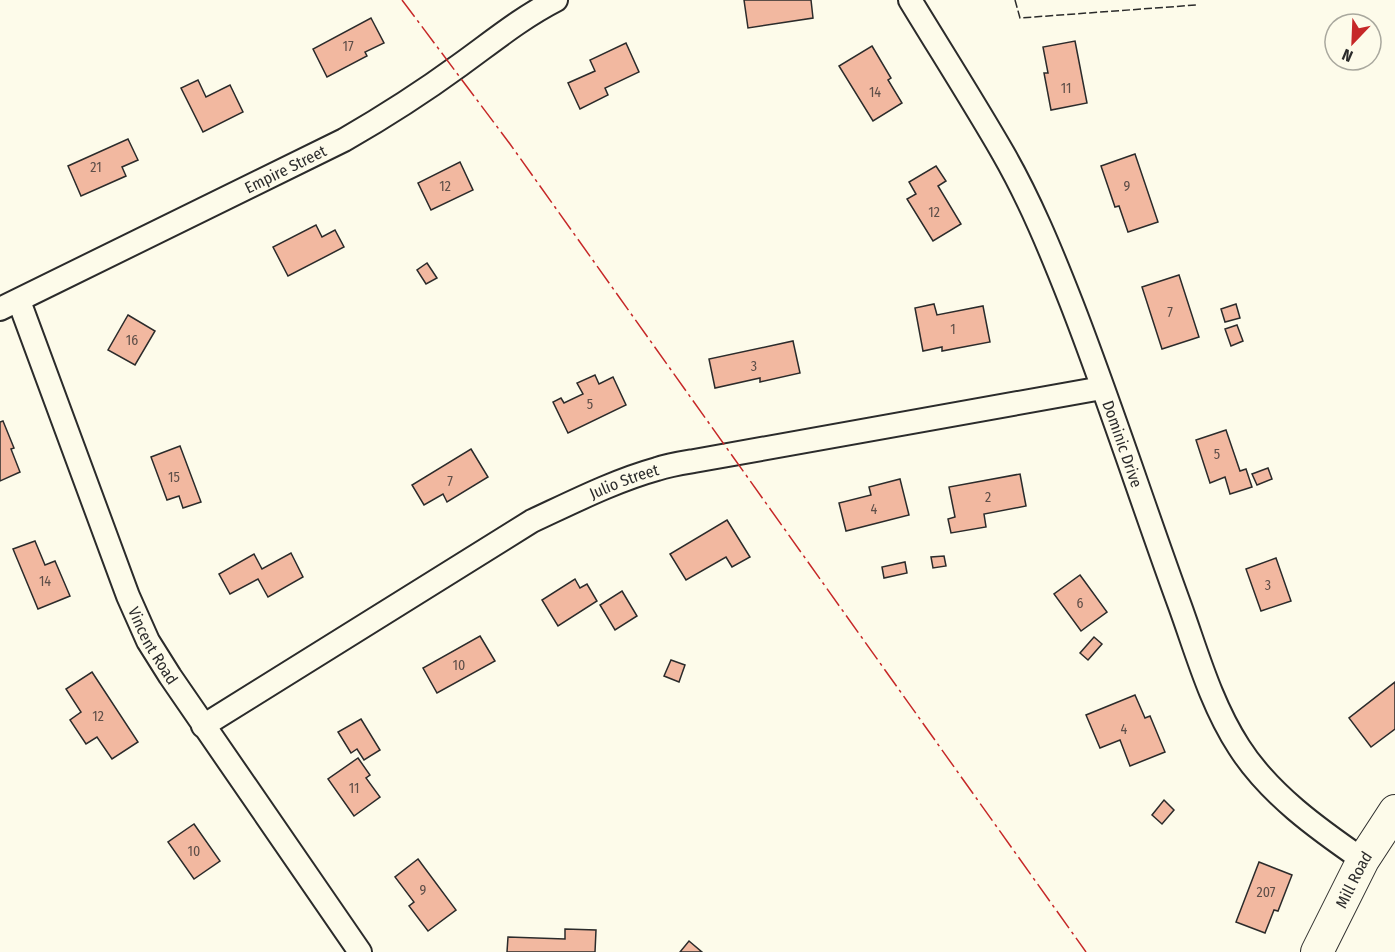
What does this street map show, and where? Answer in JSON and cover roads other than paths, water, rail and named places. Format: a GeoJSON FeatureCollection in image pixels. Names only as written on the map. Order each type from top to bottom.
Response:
{"type":"FeatureCollection","features":[{"type":"Feature","properties":{"kind":"main road","name":"Mill Road"},"geometry":{"type":"LineString","coordinates":[[1317,952],[1363,860],[1395,811]]}},
{"type":"Feature","properties":{"kind":"street","name":"Empire Street"},"geometry":{"type":"LineString","coordinates":[[9,305],[344,140],[379,120],[518,22],[556,0]]}},
{"type":"Feature","properties":{"kind":"street","name":"Dominic Drive"},"geometry":{"type":"LineString","coordinates":[[910,0],[1003,154],[1037,220],[1071,302],[1163,562],[1224,722],[1240,748],[1271,787],[1338,844],[1363,860]]}},
{"type":"Feature","properties":{"kind":"street","name":"Vincent Road"},"geometry":{"type":"LineString","coordinates":[[9,305],[148,641],[203,726],[360,952]]}},
{"type":"Feature","properties":{"kind":"street","name":"Julio Street"},"geometry":{"type":"LineString","coordinates":[[203,726],[532,521],[619,482],[658,468],[703,459],[1102,388]]}}]}
